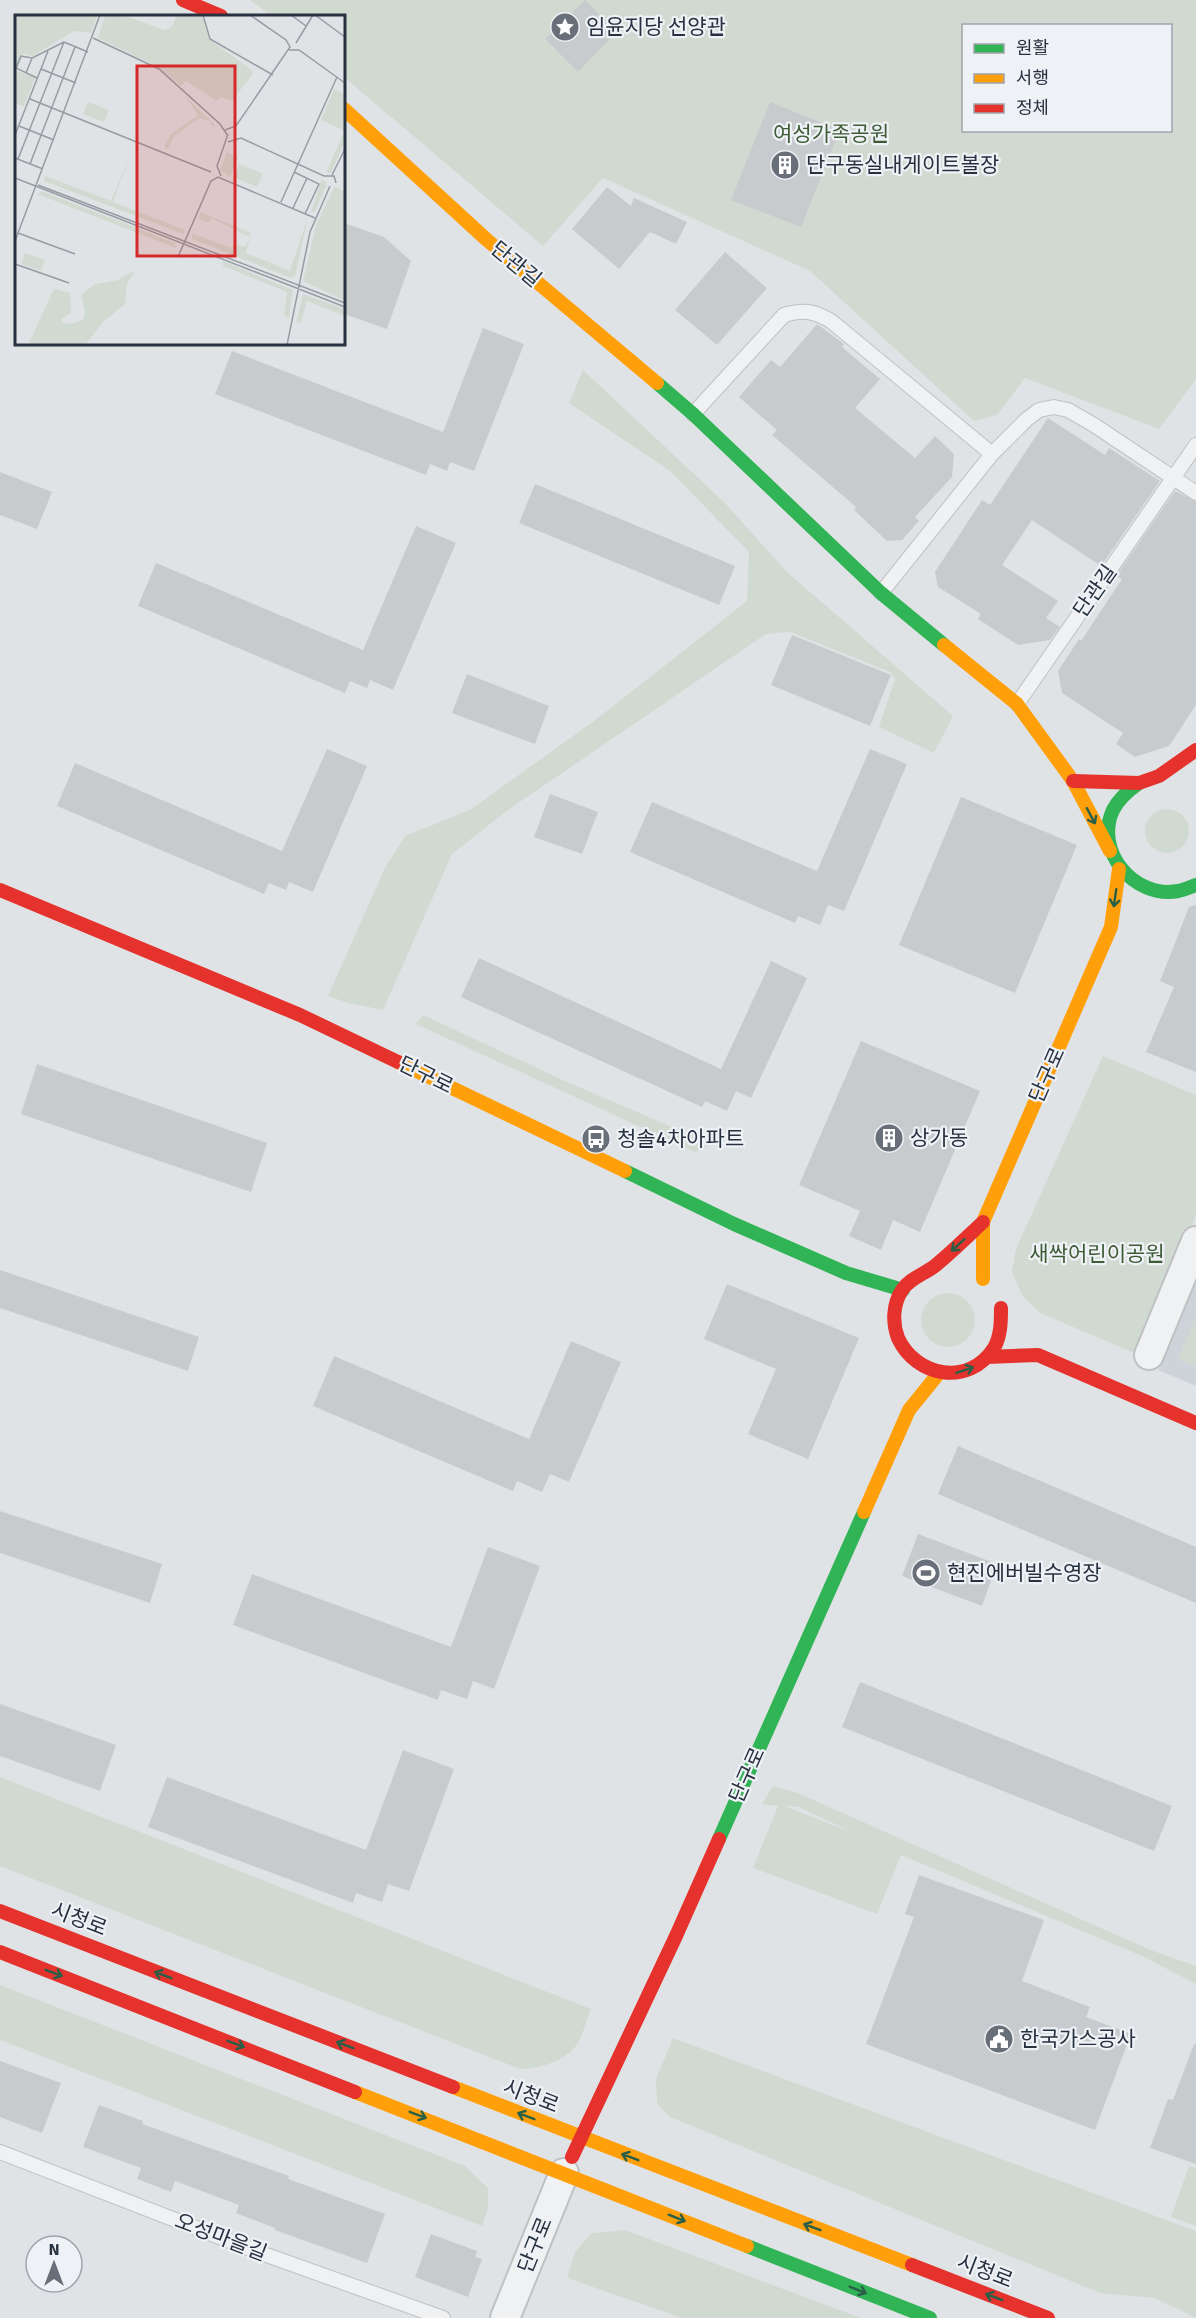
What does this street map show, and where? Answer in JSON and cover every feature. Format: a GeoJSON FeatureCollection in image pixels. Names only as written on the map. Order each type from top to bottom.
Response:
{"type":"FeatureCollection","features":[{"type":"Feature","properties":{"kind":"street"},"geometry":{"type":"LineString","coordinates":[[183,0],[219,15]]}},
{"type":"Feature","properties":{"kind":"street","name":"단관길"},"geometry":{"type":"LineString","coordinates":[[345,110],[487,240],[693,414],[881,593],[1017,704],[1073,781],[1119,869]]}},
{"type":"Feature","properties":{"kind":"street"},"geometry":{"type":"LineString","coordinates":[[1110,851],[1108,832],[1112,812],[1123,795],[1139,783],[1159,776],[1196,750]]}},
{"type":"Feature","properties":{"kind":"street"},"geometry":{"type":"LineString","coordinates":[[1159,776],[1179,777]]}},
{"type":"Feature","properties":{"kind":"street"},"geometry":{"type":"LineString","coordinates":[[1073,781],[1139,783]]}},
{"type":"Feature","properties":{"kind":"street"},"geometry":{"type":"LineString","coordinates":[[1119,869],[1133,883],[1150,891],[1169,893],[1187,890],[1196,885]]}},
{"type":"Feature","properties":{"kind":"street","name":"단구로"},"geometry":{"type":"LineString","coordinates":[[983,1222],[1111,927],[1119,869]]}},
{"type":"Feature","properties":{"kind":"street","name":"단구로"},"geometry":{"type":"LineString","coordinates":[[0,890],[300,1015],[734,1224],[846,1273],[903,1290]]}},
{"type":"Feature","properties":{"kind":"street"},"geometry":{"type":"LineString","coordinates":[[1150,904],[1169,893]]}},
{"type":"Feature","properties":{"kind":"street"},"geometry":{"type":"LineString","coordinates":[[1111,927],[1130,916]]}},
{"type":"Feature","properties":{"kind":"street"},"geometry":{"type":"LineString","coordinates":[[983,1222],[933,1268],[916,1276],[903,1290],[895,1306],[894,1324],[898,1342],[909,1363],[923,1368],[939,1373],[957,1373],[974,1368],[987,1357],[997,1342],[1002,1326],[1001,1308]]}},
{"type":"Feature","properties":{"kind":"street"},"geometry":{"type":"LineString","coordinates":[[983,1222],[983,1279]]}},
{"type":"Feature","properties":{"kind":"street"},"geometry":{"type":"LineString","coordinates":[[1149,1355],[1196,1240]]}},
{"type":"Feature","properties":{"kind":"street"},"geometry":{"type":"LineString","coordinates":[[933,1268],[951,1266],[964,1269],[983,1279],[1016,1327]]}},
{"type":"Feature","properties":{"kind":"street"},"geometry":{"type":"LineString","coordinates":[[846,1273],[862,1290]]}},
{"type":"Feature","properties":{"kind":"street"},"geometry":{"type":"LineString","coordinates":[[878,1307],[894,1324]]}},
{"type":"Feature","properties":{"kind":"street"},"geometry":{"type":"LineString","coordinates":[[987,1357],[1034,1350],[1196,1423]]}},
{"type":"Feature","properties":{"kind":"street"},"geometry":{"type":"LineString","coordinates":[[909,1410],[939,1373]]}},
{"type":"Feature","properties":{"kind":"street"},"geometry":{"type":"LineString","coordinates":[[909,1389],[909,1410]]}},
{"type":"Feature","properties":{"kind":"street","name":"단구로"},"geometry":{"type":"LineString","coordinates":[[505,2318],[564,2173],[676,1936],[909,1410]]}},
{"type":"Feature","properties":{"kind":"street","name":"시청로"},"geometry":{"type":"LineString","coordinates":[[0,1911],[1048,2318]]}},
{"type":"Feature","properties":{"kind":"street"},"geometry":{"type":"LineString","coordinates":[[0,1952],[930,2318]]}},
{"type":"Feature","properties":{"kind":"lane"},"geometry":{"type":"LineString","coordinates":[[693,414],[784,315],[801,310],[817,313],[831,321],[992,454]]}},
{"type":"Feature","properties":{"kind":"lane"},"geometry":{"type":"LineString","coordinates":[[881,593],[992,454],[1039,410],[1054,407],[1068,410],[1196,493]]}},
{"type":"Feature","properties":{"kind":"lane","name":"단관길"},"geometry":{"type":"LineString","coordinates":[[1017,704],[1196,444]]}},
{"type":"Feature","properties":{"kind":"lane","name":"오성마을길"},"geometry":{"type":"LineString","coordinates":[[0,2152],[258,2252],[442,2318]]}},
{"type":"Feature","properties":{"kind":"shaded area"},"geometry":{"type":"Polygon","coordinates":[[[1196,1277],[1196,1386],[1158,1370],[1196,1277]]]}},
{"type":"Feature","properties":{"kind":"green space","name":"여성가족공원"},"geometry":{"type":"Polygon","coordinates":[[[250,0],[1196,0],[1196,379],[1159,429],[1025,378],[997,415],[974,421],[810,271],[603,178],[543,246],[345,78],[345,15],[271,15],[250,0]]]}},
{"type":"Feature","properties":{"kind":"green space"},"geometry":{"type":"Polygon","coordinates":[[[583,370],[725,503],[787,572],[953,716],[934,753],[879,727],[895,679],[890,672],[790,632],[766,634],[508,810],[452,854],[383,1010],[348,1003],[328,996],[385,868],[405,836],[470,810],[594,721],[747,601],[749,552],[670,471],[569,403],[583,370]]]}},
{"type":"Feature","properties":{"kind":"green space"},"geometry":{"type":"Polygon","coordinates":[[[1167,809],[1183,815],[1189,831],[1183,847],[1167,853],[1151,847],[1145,831],[1151,815],[1167,809]]]}},
{"type":"Feature","properties":{"kind":"green space"},"geometry":{"type":"Polygon","coordinates":[[[423,1015],[565,1081],[679,1130],[714,1140],[736,1134],[695,1152],[416,1024],[423,1015]]]}},
{"type":"Feature","properties":{"kind":"green space","name":"새싹어린이공원"},"geometry":{"type":"Polygon","coordinates":[[[1103,1056],[1196,1095],[1196,1215],[1139,1355],[1040,1313],[1023,1297],[1012,1272],[1016,1249],[1103,1056]]]}},
{"type":"Feature","properties":{"kind":"green space"},"geometry":{"type":"Polygon","coordinates":[[[943,1293],[953,1293],[963,1297],[971,1305],[975,1320],[971,1335],[963,1343],[953,1347],[943,1347],[933,1343],[925,1335],[921,1325],[921,1315],[925,1305],[933,1297],[943,1293]]]}},
{"type":"Feature","properties":{"kind":"green space"},"geometry":{"type":"Polygon","coordinates":[[[1196,1316],[1196,1367],[1178,1359],[1196,1316]]]}},
{"type":"Feature","properties":{"kind":"green space"},"geometry":{"type":"Polygon","coordinates":[[[0,1777],[591,2009],[581,2037],[574,2048],[561,2058],[545,2065],[520,2069],[0,1866],[0,1777]]]}},
{"type":"Feature","properties":{"kind":"green space"},"geometry":{"type":"Polygon","coordinates":[[[773,1786],[798,1793],[1148,1949],[1196,1966],[1196,1984],[1142,1956],[901,1855],[877,1914],[753,1868],[778,1806],[762,1804],[773,1786]],[[787,1806],[856,1834],[799,1807],[787,1806]]]}},
{"type":"Feature","properties":{"kind":"green space"},"geometry":{"type":"Polygon","coordinates":[[[0,1985],[465,2166],[488,2188],[488,2208],[482,2226],[0,2040],[0,1985]]]}},
{"type":"Feature","properties":{"kind":"green space"},"geometry":{"type":"Polygon","coordinates":[[[673,2038],[1196,2231],[1196,2318],[1155,2298],[1100,2293],[670,2117],[657,2103],[656,2079],[673,2038]]]}},
{"type":"Feature","properties":{"kind":"green space"},"geometry":{"type":"Polygon","coordinates":[[[1189,2166],[1196,2168],[1196,2226],[1171,2217],[1189,2166]]]}},
{"type":"Feature","properties":{"kind":"green space"},"geometry":{"type":"Polygon","coordinates":[[[625,2230],[861,2318],[682,2318],[567,2278],[575,2252],[592,2233],[625,2230]]]}},
{"type":"Feature","properties":{"kind":"building"},"geometry":{"type":"Polygon","coordinates":[[[585,0],[617,32],[578,72],[545,39],[585,0]]]}},
{"type":"Feature","properties":{"kind":"building","name":"단구동실내게이트볼장"},"geometry":{"type":"Polygon","coordinates":[[[770,102],[840,130],[801,227],[731,200],[770,102]]]}},
{"type":"Feature","properties":{"kind":"building"},"geometry":{"type":"Polygon","coordinates":[[[607,187],[631,206],[634,198],[687,222],[676,244],[650,232],[619,269],[572,229],[607,187]]]}},
{"type":"Feature","properties":{"kind":"building"},"geometry":{"type":"Polygon","coordinates":[[[345,223],[384,237],[411,261],[387,329],[345,314],[345,223]]]}},
{"type":"Feature","properties":{"kind":"building"},"geometry":{"type":"Polygon","coordinates":[[[725,252],[767,288],[717,345],[675,310],[725,252]]]}},
{"type":"Feature","properties":{"kind":"building"},"geometry":{"type":"Polygon","coordinates":[[[817,324],[844,344],[842,347],[880,379],[855,408],[915,458],[935,436],[954,454],[952,477],[915,517],[919,521],[902,540],[887,541],[854,510],[856,507],[772,435],[777,430],[739,397],[771,360],[780,367],[817,324]]]}},
{"type":"Feature","properties":{"kind":"building"},"geometry":{"type":"Polygon","coordinates":[[[483,328],[524,344],[474,471],[450,462],[447,471],[430,464],[426,475],[215,394],[232,351],[443,432],[483,328]]]}},
{"type":"Feature","properties":{"kind":"building"},"geometry":{"type":"Polygon","coordinates":[[[1048,418],[1105,455],[1109,448],[1160,481],[1101,566],[1032,520],[1002,565],[1058,601],[1046,618],[1060,627],[1050,640],[1018,645],[978,619],[981,614],[938,587],[935,572],[982,500],[990,505],[1048,418]]]}},
{"type":"Feature","properties":{"kind":"building"},"geometry":{"type":"Polygon","coordinates":[[[0,472],[52,492],[37,529],[0,515],[0,472]]]}},
{"type":"Feature","properties":{"kind":"building"},"geometry":{"type":"Polygon","coordinates":[[[535,484],[735,566],[719,605],[519,523],[535,484]]]}},
{"type":"Feature","properties":{"kind":"building"},"geometry":{"type":"Polygon","coordinates":[[[1175,491],[1196,502],[1196,705],[1169,746],[1135,757],[1116,744],[1123,733],[1062,693],[1058,671],[1122,579],[1116,576],[1175,491]]]}},
{"type":"Feature","properties":{"kind":"building"},"geometry":{"type":"Polygon","coordinates":[[[416,526],[456,543],[393,690],[370,680],[367,688],[350,681],[345,693],[138,606],[156,563],[363,650],[416,526]]]}},
{"type":"Feature","properties":{"kind":"building"},"geometry":{"type":"Polygon","coordinates":[[[792,635],[891,675],[870,726],[771,685],[792,635]]]}},
{"type":"Feature","properties":{"kind":"building"},"geometry":{"type":"Polygon","coordinates":[[[467,674],[549,706],[535,744],[452,713],[467,674]]]}},
{"type":"Feature","properties":{"kind":"building"},"geometry":{"type":"Polygon","coordinates":[[[327,749],[367,766],[313,892],[289,882],[286,890],[269,883],[264,894],[57,806],[75,763],[282,851],[327,749]]]}},
{"type":"Feature","properties":{"kind":"building"},"geometry":{"type":"Polygon","coordinates":[[[870,749],[907,764],[844,911],[828,905],[820,925],[798,916],[795,923],[630,852],[652,802],[817,871],[870,749]]]}},
{"type":"Feature","properties":{"kind":"building"},"geometry":{"type":"Polygon","coordinates":[[[550,794],[598,812],[582,854],[534,837],[550,794]]]}},
{"type":"Feature","properties":{"kind":"building"},"geometry":{"type":"Polygon","coordinates":[[[961,797],[1077,845],[1015,993],[899,945],[961,797]]]}},
{"type":"Feature","properties":{"kind":"building"},"geometry":{"type":"Polygon","coordinates":[[[1196,905],[1196,1072],[1146,1052],[1174,987],[1160,981],[1189,907],[1196,905]]]}},
{"type":"Feature","properties":{"kind":"building"},"geometry":{"type":"Polygon","coordinates":[[[479,958],[721,1069],[771,961],[807,978],[751,1098],[736,1091],[727,1111],[705,1101],[702,1107],[461,997],[479,958]]]}},
{"type":"Feature","properties":{"kind":"building","name":"상가동"},"geometry":{"type":"Polygon","coordinates":[[[861,1041],[980,1091],[920,1232],[893,1220],[881,1250],[849,1236],[860,1211],[799,1185],[861,1041]]]}},
{"type":"Feature","properties":{"kind":"building"},"geometry":{"type":"Polygon","coordinates":[[[37,1064],[267,1143],[251,1192],[21,1114],[37,1064]]]}},
{"type":"Feature","properties":{"kind":"building"},"geometry":{"type":"Polygon","coordinates":[[[0,1270],[199,1337],[188,1371],[0,1308],[0,1270]]]}},
{"type":"Feature","properties":{"kind":"building"},"geometry":{"type":"Polygon","coordinates":[[[727,1284],[859,1338],[808,1459],[748,1434],[776,1369],[704,1339],[727,1284]]]}},
{"type":"Feature","properties":{"kind":"building"},"geometry":{"type":"Polygon","coordinates":[[[571,1341],[621,1362],[569,1482],[550,1474],[542,1492],[517,1481],[513,1491],[313,1406],[334,1356],[529,1439],[571,1341]]]}},
{"type":"Feature","properties":{"kind":"building"},"geometry":{"type":"Polygon","coordinates":[[[958,1446],[1196,1547],[1196,1603],[938,1494],[958,1446]]]}},
{"type":"Feature","properties":{"kind":"building"},"geometry":{"type":"Polygon","coordinates":[[[0,1511],[162,1564],[150,1603],[0,1553],[0,1511]]]}},
{"type":"Feature","properties":{"kind":"building"},"geometry":{"type":"Polygon","coordinates":[[[918,1534],[997,1564],[982,1606],[902,1576],[918,1534]]]}},
{"type":"Feature","properties":{"kind":"building"},"geometry":{"type":"Polygon","coordinates":[[[488,1547],[540,1566],[494,1689],[473,1681],[467,1699],[441,1690],[438,1700],[233,1625],[252,1574],[451,1647],[488,1547]]]}},
{"type":"Feature","properties":{"kind":"building"},"geometry":{"type":"Polygon","coordinates":[[[860,1682],[1172,1806],[1154,1851],[842,1727],[860,1682]]]}},
{"type":"Feature","properties":{"kind":"building"},"geometry":{"type":"Polygon","coordinates":[[[0,1704],[116,1745],[100,1791],[0,1756],[0,1704]]]}},
{"type":"Feature","properties":{"kind":"building"},"geometry":{"type":"Polygon","coordinates":[[[403,1750],[454,1769],[409,1891],[388,1884],[382,1902],[356,1893],[353,1903],[148,1827],[167,1777],[366,1850],[403,1750]]]}},
{"type":"Feature","properties":{"kind":"building","name":"한국가스공사"},"geometry":{"type":"Polygon","coordinates":[[[919,1875],[1044,1920],[1022,1981],[1090,2007],[1086,2017],[1131,2034],[1095,2130],[866,2044],[914,1917],[905,1914],[919,1875]]]}},
{"type":"Feature","properties":{"kind":"building"},"geometry":{"type":"Polygon","coordinates":[[[1194,2044],[1196,2044],[1196,2164],[1150,2148],[1168,2099],[1173,2100],[1194,2044]]]}},
{"type":"Feature","properties":{"kind":"building"},"geometry":{"type":"Polygon","coordinates":[[[0,2061],[61,2083],[42,2133],[0,2117],[0,2061]]]}},
{"type":"Feature","properties":{"kind":"building"},"geometry":{"type":"Polygon","coordinates":[[[99,2105],[143,2121],[142,2124],[289,2176],[288,2179],[385,2214],[367,2263],[275,2230],[275,2228],[236,2213],[239,2205],[175,2181],[171,2192],[137,2179],[141,2168],[83,2147],[99,2105]]]}},
{"type":"Feature","properties":{"kind":"building"},"geometry":{"type":"Polygon","coordinates":[[[431,2234],[477,2251],[475,2257],[482,2259],[468,2297],[415,2277],[431,2234]]]}},
{"type":"Feature","properties":{"kind":"traffic: fast"},"geometry":{"type":"LineString","coordinates":[[657,383],[693,414],[881,593],[944,645]]}},
{"type":"Feature","properties":{"kind":"traffic: fast"},"geometry":{"type":"LineString","coordinates":[[1139,783],[1124,795],[1113,810],[1109,826],[1109,841],[1114,856],[1133,880],[1147,887],[1162,891],[1178,891],[1196,885]]}},
{"type":"Feature","properties":{"kind":"traffic: fast"},"geometry":{"type":"LineString","coordinates":[[625,1171],[734,1224],[846,1273],[903,1290]]}},
{"type":"Feature","properties":{"kind":"traffic: fast"},"geometry":{"type":"LineString","coordinates":[[719,1839],[864,1512]]}},
{"type":"Feature","properties":{"kind":"traffic: fast"},"geometry":{"type":"LineString","coordinates":[[747,2246],[930,2318]]}},
{"type":"Feature","properties":{"kind":"traffic: slow"},"geometry":{"type":"LineString","coordinates":[[345,110],[487,240],[657,383]]}},
{"type":"Feature","properties":{"kind":"traffic: slow"},"geometry":{"type":"LineString","coordinates":[[944,645],[1017,704],[1073,781],[1110,851]]}},
{"type":"Feature","properties":{"kind":"traffic: slow"},"geometry":{"type":"LineString","coordinates":[[983,1279],[983,1222],[1111,927],[1119,869]]}},
{"type":"Feature","properties":{"kind":"traffic: slow"},"geometry":{"type":"LineString","coordinates":[[398,1062],[625,1171]]}},
{"type":"Feature","properties":{"kind":"traffic: slow"},"geometry":{"type":"LineString","coordinates":[[864,1512],[909,1410],[939,1373]]}},
{"type":"Feature","properties":{"kind":"traffic: slow"},"geometry":{"type":"LineString","coordinates":[[453,2087],[912,2265]]}},
{"type":"Feature","properties":{"kind":"traffic: slow"},"geometry":{"type":"LineString","coordinates":[[355,2092],[747,2246]]}},
{"type":"Feature","properties":{"kind":"traffic: jam"},"geometry":{"type":"LineString","coordinates":[[183,0],[219,15]]}},
{"type":"Feature","properties":{"kind":"traffic: jam"},"geometry":{"type":"LineString","coordinates":[[1073,781],[1139,783],[1159,776],[1196,750]]}},
{"type":"Feature","properties":{"kind":"traffic: jam"},"geometry":{"type":"LineString","coordinates":[[0,890],[300,1015],[398,1062]]}},
{"type":"Feature","properties":{"kind":"traffic: jam"},"geometry":{"type":"LineString","coordinates":[[983,1222],[942,1260],[909,1282],[902,1290],[895,1307],[896,1332],[906,1351],[917,1362],[930,1369],[957,1372],[971,1368],[983,1360],[994,1348],[1001,1323],[1001,1308]]}},
{"type":"Feature","properties":{"kind":"traffic: jam"},"geometry":{"type":"LineString","coordinates":[[987,1357],[1038,1355],[1196,1423]]}},
{"type":"Feature","properties":{"kind":"traffic: jam"},"geometry":{"type":"LineString","coordinates":[[572,2157],[719,1839]]}},
{"type":"Feature","properties":{"kind":"traffic: jam"},"geometry":{"type":"LineString","coordinates":[[0,1911],[453,2087]]}},
{"type":"Feature","properties":{"kind":"traffic: jam"},"geometry":{"type":"LineString","coordinates":[[0,1952],[355,2092]]}},
{"type":"Feature","properties":{"kind":"traffic: jam"},"geometry":{"type":"LineString","coordinates":[[912,2265],[1048,2318]]}},
{"type":"Feature","properties":{"kind":"place","name":"임윤지당 선양관"},"geometry":{"type":"Point","coordinates":[565,27]}},
{"type":"Feature","properties":{"kind":"place","name":"단구동실내게이트볼장"},"geometry":{"type":"Point","coordinates":[785,165]}},
{"type":"Feature","properties":{"kind":"place","name":"상가동"},"geometry":{"type":"Point","coordinates":[889,1138]}},
{"type":"Feature","properties":{"kind":"place","name":"청솔4차아파트"},"geometry":{"type":"Point","coordinates":[596,1139]}},
{"type":"Feature","properties":{"kind":"place","name":"현진에버빌수영장"},"geometry":{"type":"Point","coordinates":[926,1573]}},
{"type":"Feature","properties":{"kind":"place","name":"한국가스공사"},"geometry":{"type":"Point","coordinates":[999,2039]}}]}
